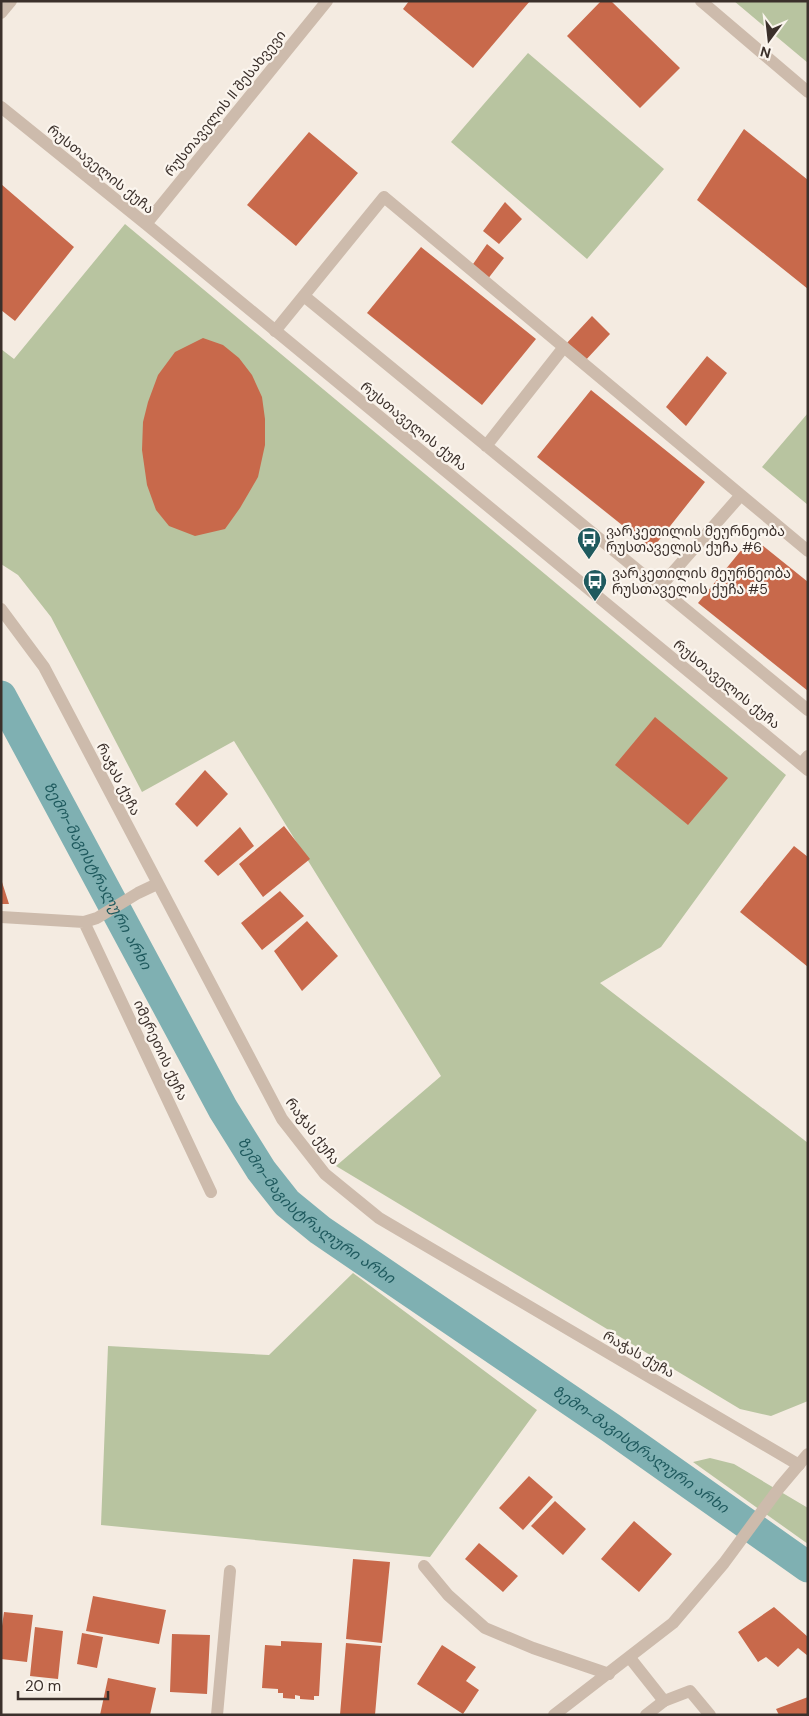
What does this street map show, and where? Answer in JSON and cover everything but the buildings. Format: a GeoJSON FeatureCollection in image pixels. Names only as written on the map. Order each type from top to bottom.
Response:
{"type":"FeatureCollection","features":[{"type":"Feature","properties":{"kind":"street"},"geometry":{"type":"LineString","coordinates":[[1,13],[11,1]]}},
{"type":"Feature","properties":{"kind":"street","name":"რუსთაველის II შესახვევი"},"geometry":{"type":"LineString","coordinates":[[146,224],[327,1]]}},
{"type":"Feature","properties":{"kind":"street"},"geometry":{"type":"LineString","coordinates":[[701,1],[808,92]]}},
{"type":"Feature","properties":{"kind":"street","name":"რუსთაველის ქუჩა"},"geometry":{"type":"LineString","coordinates":[[1,107],[805,763]]}},
{"type":"Feature","properties":{"kind":"street"},"geometry":{"type":"LineString","coordinates":[[275,331],[384,197],[808,551]]}},
{"type":"Feature","properties":{"kind":"street"},"geometry":{"type":"LineString","coordinates":[[304,296],[808,710]]}},
{"type":"Feature","properties":{"kind":"street"},"geometry":{"type":"LineString","coordinates":[[486,446],[564,347]]}},
{"type":"Feature","properties":{"kind":"street"},"geometry":{"type":"LineString","coordinates":[[659,588],[741,495]]}},
{"type":"Feature","properties":{"kind":"street","name":"რაჭას ქუჩა"},"geometry":{"type":"LineString","coordinates":[[1,609],[44,667],[282,1119],[325,1174],[379,1218],[803,1469]]}},
{"type":"Feature","properties":{"kind":"street"},"geometry":{"type":"LineString","coordinates":[[1,917],[84,922],[97,918],[138,893],[157,884]]}},
{"type":"Feature","properties":{"kind":"street","name":"იმერეთის ქუჩა"},"geometry":{"type":"LineString","coordinates":[[84,922],[211,1192]]}},
{"type":"Feature","properties":{"kind":"street"},"geometry":{"type":"LineString","coordinates":[[554,1715],[673,1623],[724,1563],[780,1487],[803,1469],[808,1454]]}},
{"type":"Feature","properties":{"kind":"street"},"geometry":{"type":"LineString","coordinates":[[424,1566],[448,1595],[485,1628],[533,1648],[609,1674]]}},
{"type":"Feature","properties":{"kind":"street"},"geometry":{"type":"LineString","coordinates":[[217,1715],[230,1571]]}},
{"type":"Feature","properties":{"kind":"street"},"geometry":{"type":"LineString","coordinates":[[630,1658],[664,1701]]}},
{"type":"Feature","properties":{"kind":"street"},"geometry":{"type":"LineString","coordinates":[[646,1715],[664,1701],[690,1691],[710,1715]]}},
{"type":"Feature","properties":{"kind":"green space"},"geometry":{"type":"Polygon","coordinates":[[[734,1],[808,1],[808,63],[734,1]]]}},
{"type":"Feature","properties":{"kind":"green space"},"geometry":{"type":"Polygon","coordinates":[[[528,53],[664,169],[587,259],[451,142],[528,53]]]}},
{"type":"Feature","properties":{"kind":"green space"},"geometry":{"type":"Polygon","coordinates":[[[125,224],[786,775],[661,947],[600,983],[808,1143],[808,1401],[771,1416],[740,1409],[336,1166],[441,1076],[234,741],[142,792],[51,617],[18,575],[1,564],[1,349],[14,359],[125,224]]]}},
{"type":"Feature","properties":{"kind":"green space"},"geometry":{"type":"Polygon","coordinates":[[[808,413],[808,505],[762,467],[808,413]]]}},
{"type":"Feature","properties":{"kind":"green space"},"geometry":{"type":"Polygon","coordinates":[[[353,1273],[537,1410],[430,1557],[101,1525],[108,1346],[269,1355],[353,1273]]]}},
{"type":"Feature","properties":{"kind":"green space"},"geometry":{"type":"Polygon","coordinates":[[[710,1458],[734,1464],[808,1508],[808,1544],[693,1462],[710,1458]]]}},
{"type":"Feature","properties":{"kind":"waterway","name":"ზემო-მაგისტრალური არხი"},"geometry":{"type":"LineString","coordinates":[[1,696],[223,1109],[261,1170],[287,1203],[320,1230],[611,1428],[808,1567]]}},
{"type":"Feature","properties":{"kind":"place","name":"ვარკეთილის მეურნეობა რუსთაველის ქუჩა #6"},"geometry":{"type":"Point","coordinates":[589,560]}},
{"type":"Feature","properties":{"kind":"place","name":"ვარკეთილის მეურნეობა რუსთაველის ქუჩა #5"},"geometry":{"type":"Point","coordinates":[595,602]}}]}
